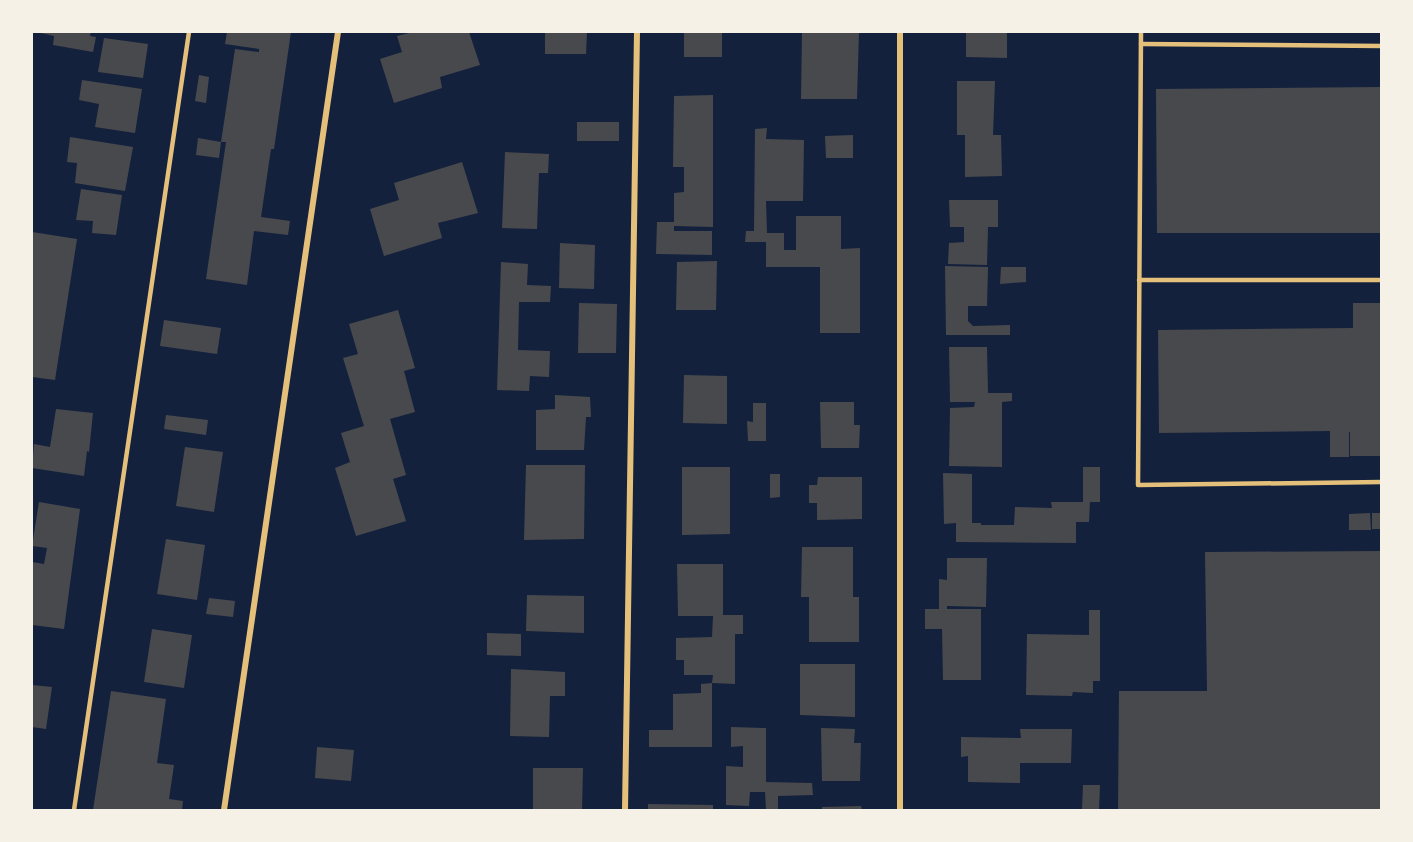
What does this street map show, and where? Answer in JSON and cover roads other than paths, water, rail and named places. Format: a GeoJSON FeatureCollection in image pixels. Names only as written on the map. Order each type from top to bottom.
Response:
{"type":"FeatureCollection","features":[{"type":"Feature","properties":{"kind":"street"},"geometry":{"type":"LineString","coordinates":[[224,810],[338,32]]}},
{"type":"Feature","properties":{"kind":"street"},"geometry":{"type":"LineString","coordinates":[[625,810],[637,32]]}},
{"type":"Feature","properties":{"kind":"street"},"geometry":{"type":"LineString","coordinates":[[900,32],[900,810]]}},
{"type":"Feature","properties":{"kind":"lane"},"geometry":{"type":"LineString","coordinates":[[74,810],[189,32]]}},
{"type":"Feature","properties":{"kind":"lane"},"geometry":{"type":"LineString","coordinates":[[1141,32],[1138,485],[1382,482]]}},
{"type":"Feature","properties":{"kind":"lane"},"geometry":{"type":"LineString","coordinates":[[1141,44],[1382,46]]}},
{"type":"Feature","properties":{"kind":"lane"},"geometry":{"type":"LineString","coordinates":[[1139,280],[1382,280]]}}]}
